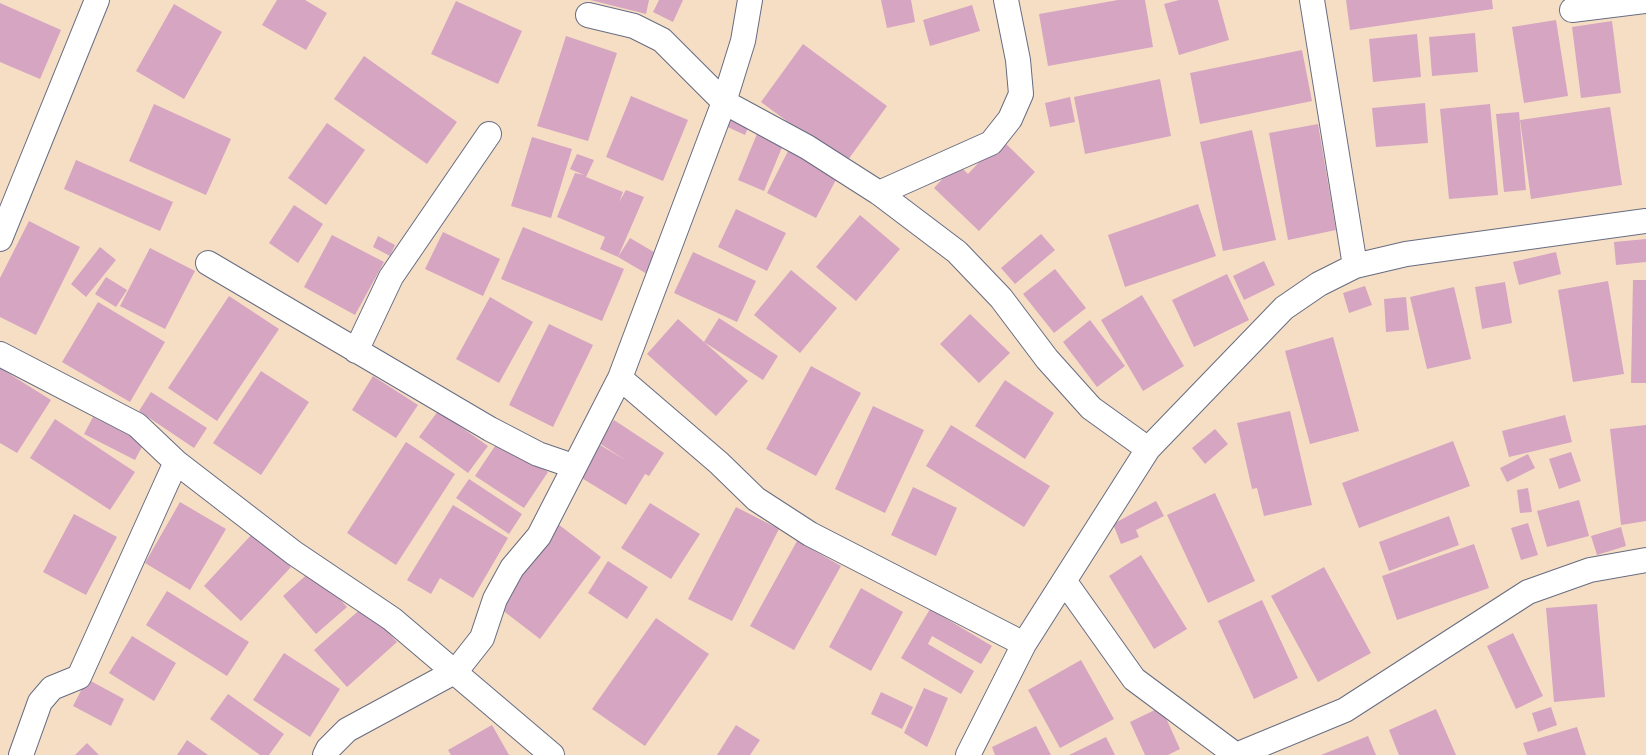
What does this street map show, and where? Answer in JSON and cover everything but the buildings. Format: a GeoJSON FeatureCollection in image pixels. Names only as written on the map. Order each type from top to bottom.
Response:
{"type":"FeatureCollection","features":[{"type":"Feature","properties":{"kind":"street"},"geometry":{"type":"LineString","coordinates":[[0,240],[97,0]]}},
{"type":"Feature","properties":{"kind":"street"},"geometry":{"type":"LineString","coordinates":[[325,755],[347,730],[456,671],[482,638],[495,599],[512,568],[539,536],[573,466],[621,378],[724,102],[742,41],[750,0]]}},
{"type":"Feature","properties":{"kind":"street"},"geometry":{"type":"LineString","coordinates":[[879,193],[991,143],[1010,119],[1021,94],[1018,60],[1005,0]]}},
{"type":"Feature","properties":{"kind":"street"},"geometry":{"type":"LineString","coordinates":[[1312,0],[1355,266]]}},
{"type":"Feature","properties":{"kind":"street"},"geometry":{"type":"LineString","coordinates":[[1572,10],[1646,1]]}},
{"type":"Feature","properties":{"kind":"street"},"geometry":{"type":"LineString","coordinates":[[588,15],[634,26],[662,40],[724,102],[807,147],[879,193],[957,252],[1001,298],[1047,360],[1091,408],[1148,449]]}},
{"type":"Feature","properties":{"kind":"street"},"geometry":{"type":"LineString","coordinates":[[356,351],[391,277],[489,135]]}},
{"type":"Feature","properties":{"kind":"street"},"geometry":{"type":"LineString","coordinates":[[968,755],[1024,644],[1148,449],[1284,308],[1319,284],[1355,266],[1406,254],[1646,221]]}},
{"type":"Feature","properties":{"kind":"street"},"geometry":{"type":"LineString","coordinates":[[208,263],[490,429],[538,454],[573,466]]}},
{"type":"Feature","properties":{"kind":"street"},"geometry":{"type":"LineString","coordinates":[[0,354],[137,425],[176,462],[294,554],[392,619],[456,671],[552,755]]}},
{"type":"Feature","properties":{"kind":"street"},"geometry":{"type":"LineString","coordinates":[[621,378],[719,463],[756,500],[810,534],[1024,644]]}},
{"type":"Feature","properties":{"kind":"street"},"geometry":{"type":"LineString","coordinates":[[21,755],[40,702],[52,688],[79,677],[176,462]]}},
{"type":"Feature","properties":{"kind":"street"},"geometry":{"type":"LineString","coordinates":[[1065,582],[1134,679],[1236,755],[1345,710],[1528,592],[1590,570],[1646,560]]}}]}
